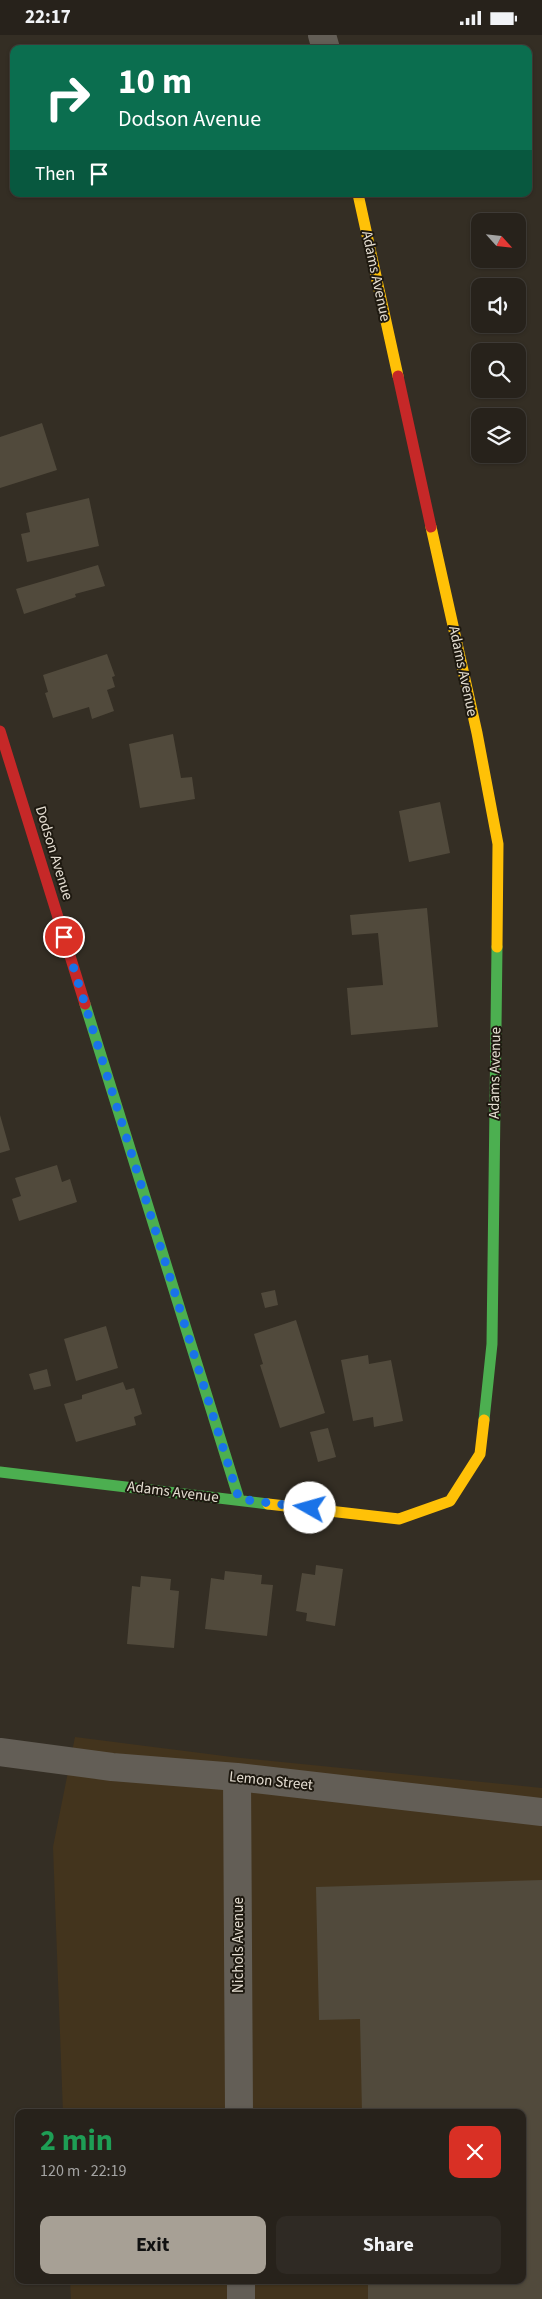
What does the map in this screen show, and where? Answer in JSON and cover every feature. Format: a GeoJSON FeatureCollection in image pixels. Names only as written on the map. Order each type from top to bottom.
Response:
{"type":"FeatureCollection","features":[{"type":"Feature","properties":{"kind":"street","name":"Adams Avenue"},"geometry":{"type":"LineString","coordinates":[[0,1472],[399,1519],[450,1501],[480,1454],[492,1344],[498,844],[477,733],[359,197]]}},
{"type":"Feature","properties":{"kind":"street","name":"Dodson Avenue"},"geometry":{"type":"LineString","coordinates":[[0,731],[239,1499]]}},
{"type":"Feature","properties":{"kind":"street","name":"Lemon Street"},"geometry":{"type":"LineString","coordinates":[[0,1751],[112,1767],[237,1777],[542,1812]]}},
{"type":"Feature","properties":{"kind":"street","name":"Nichols Avenue"},"geometry":{"type":"LineString","coordinates":[[237,1777],[239,2109]]}},
{"type":"Feature","properties":{"kind":"street"},"geometry":{"type":"LineString","coordinates":[[241,2284],[241,2299]]}},
{"type":"Feature","properties":{"kind":"shaded area"},"geometry":{"type":"Polygon","coordinates":[[[75,1737],[232,1757],[542,1788],[542,2299],[71,2299],[70,2284],[526,2284],[526,2109],[63,2109],[53,1847],[75,1737]]]}},
{"type":"Feature","properties":{"kind":"building"},"geometry":{"type":"Polygon","coordinates":[[[42,423],[57,470],[0,488],[0,437],[42,423]]]}},
{"type":"Feature","properties":{"kind":"building"},"geometry":{"type":"Polygon","coordinates":[[[89,498],[99,546],[27,562],[21,534],[30,532],[26,513],[89,498]]]}},
{"type":"Feature","properties":{"kind":"building"},"geometry":{"type":"Polygon","coordinates":[[[98,565],[105,586],[75,594],[76,597],[24,614],[16,589],[98,565]]]}},
{"type":"Feature","properties":{"kind":"building"},"geometry":{"type":"Polygon","coordinates":[[[107,654],[115,676],[112,677],[115,687],[107,690],[114,711],[92,719],[89,707],[53,718],[45,693],[48,692],[43,675],[107,654]]]}},
{"type":"Feature","properties":{"kind":"building"},"geometry":{"type":"Polygon","coordinates":[[[173,734],[181,778],[192,777],[195,799],[140,808],[129,744],[173,734]]]}},
{"type":"Feature","properties":{"kind":"building"},"geometry":{"type":"Polygon","coordinates":[[[440,802],[450,853],[409,862],[399,811],[440,802]]]}},
{"type":"Feature","properties":{"kind":"building"},"geometry":{"type":"Polygon","coordinates":[[[427,908],[438,1027],[351,1035],[347,988],[383,985],[378,933],[352,935],[350,915],[427,908]]]}},
{"type":"Feature","properties":{"kind":"building"},"geometry":{"type":"Polygon","coordinates":[[[0,1115],[10,1150],[0,1153],[0,1115]]]}},
{"type":"Feature","properties":{"kind":"building"},"geometry":{"type":"Polygon","coordinates":[[[57,1165],[62,1182],[70,1179],[77,1202],[19,1221],[12,1199],[21,1196],[15,1178],[57,1165]]]}},
{"type":"Feature","properties":{"kind":"building"},"geometry":{"type":"Polygon","coordinates":[[[275,1290],[278,1305],[265,1308],[261,1293],[275,1290]]]}},
{"type":"Feature","properties":{"kind":"building"},"geometry":{"type":"Polygon","coordinates":[[[296,1320],[325,1413],[280,1428],[260,1365],[263,1364],[254,1334],[296,1320]]]}},
{"type":"Feature","properties":{"kind":"building"},"geometry":{"type":"Polygon","coordinates":[[[106,1326],[118,1368],[76,1381],[64,1339],[106,1326]]]}},
{"type":"Feature","properties":{"kind":"building"},"geometry":{"type":"Polygon","coordinates":[[[368,1355],[369,1364],[391,1360],[403,1421],[374,1427],[373,1417],[353,1421],[341,1360],[368,1355]]]}},
{"type":"Feature","properties":{"kind":"building"},"geometry":{"type":"Polygon","coordinates":[[[47,1369],[51,1386],[34,1390],[29,1374],[47,1369]]]}},
{"type":"Feature","properties":{"kind":"building"},"geometry":{"type":"Polygon","coordinates":[[[123,1382],[126,1390],[134,1388],[142,1414],[134,1417],[136,1425],[76,1442],[64,1404],[82,1399],[82,1395],[123,1382]]]}},
{"type":"Feature","properties":{"kind":"building"},"geometry":{"type":"Polygon","coordinates":[[[328,1428],[336,1457],[318,1462],[310,1432],[328,1428]]]}},
{"type":"Feature","properties":{"kind":"building"},"geometry":{"type":"Polygon","coordinates":[[[316,1565],[343,1569],[335,1626],[306,1621],[307,1613],[296,1611],[302,1573],[315,1575],[316,1565]]]}},
{"type":"Feature","properties":{"kind":"building"},"geometry":{"type":"Polygon","coordinates":[[[225,1571],[262,1575],[261,1584],[273,1585],[267,1636],[205,1629],[211,1578],[224,1580],[225,1571]]]}},
{"type":"Feature","properties":{"kind":"building"},"geometry":{"type":"Polygon","coordinates":[[[141,1576],[171,1579],[170,1590],[179,1591],[174,1648],[127,1644],[132,1586],[140,1587],[141,1576]]]}},
{"type":"Feature","properties":{"kind":"building"},"geometry":{"type":"Polygon","coordinates":[[[542,1880],[542,2299],[368,2299],[368,2284],[526,2284],[526,2109],[362,2109],[360,2019],[319,2020],[316,1887],[542,1880]]]}},
{"type":"Feature","properties":{"kind":"traffic: fast"},"geometry":{"type":"LineString","coordinates":[[484,1420],[492,1344],[497,947]]}},
{"type":"Feature","properties":{"kind":"traffic: fast"},"geometry":{"type":"LineString","coordinates":[[85,1004],[239,1499]]}},
{"type":"Feature","properties":{"kind":"traffic: fast"},"geometry":{"type":"LineString","coordinates":[[0,1472],[268,1504]]}},
{"type":"Feature","properties":{"kind":"traffic: slow"},"geometry":{"type":"LineString","coordinates":[[359,197],[398,376]]}},
{"type":"Feature","properties":{"kind":"traffic: slow"},"geometry":{"type":"LineString","coordinates":[[431,527],[477,733],[498,844],[497,947]]}},
{"type":"Feature","properties":{"kind":"traffic: slow"},"geometry":{"type":"LineString","coordinates":[[268,1504],[399,1519],[450,1501],[480,1454],[484,1420]]}},
{"type":"Feature","properties":{"kind":"traffic: jam"},"geometry":{"type":"LineString","coordinates":[[398,376],[431,527]]}},
{"type":"Feature","properties":{"kind":"traffic: jam"},"geometry":{"type":"LineString","coordinates":[[0,731],[85,1004]]}},
{"type":"Feature","properties":{"kind":"route"},"geometry":{"type":"LineString","coordinates":[[64,937],[239,1499],[310,1508]]}}]}
